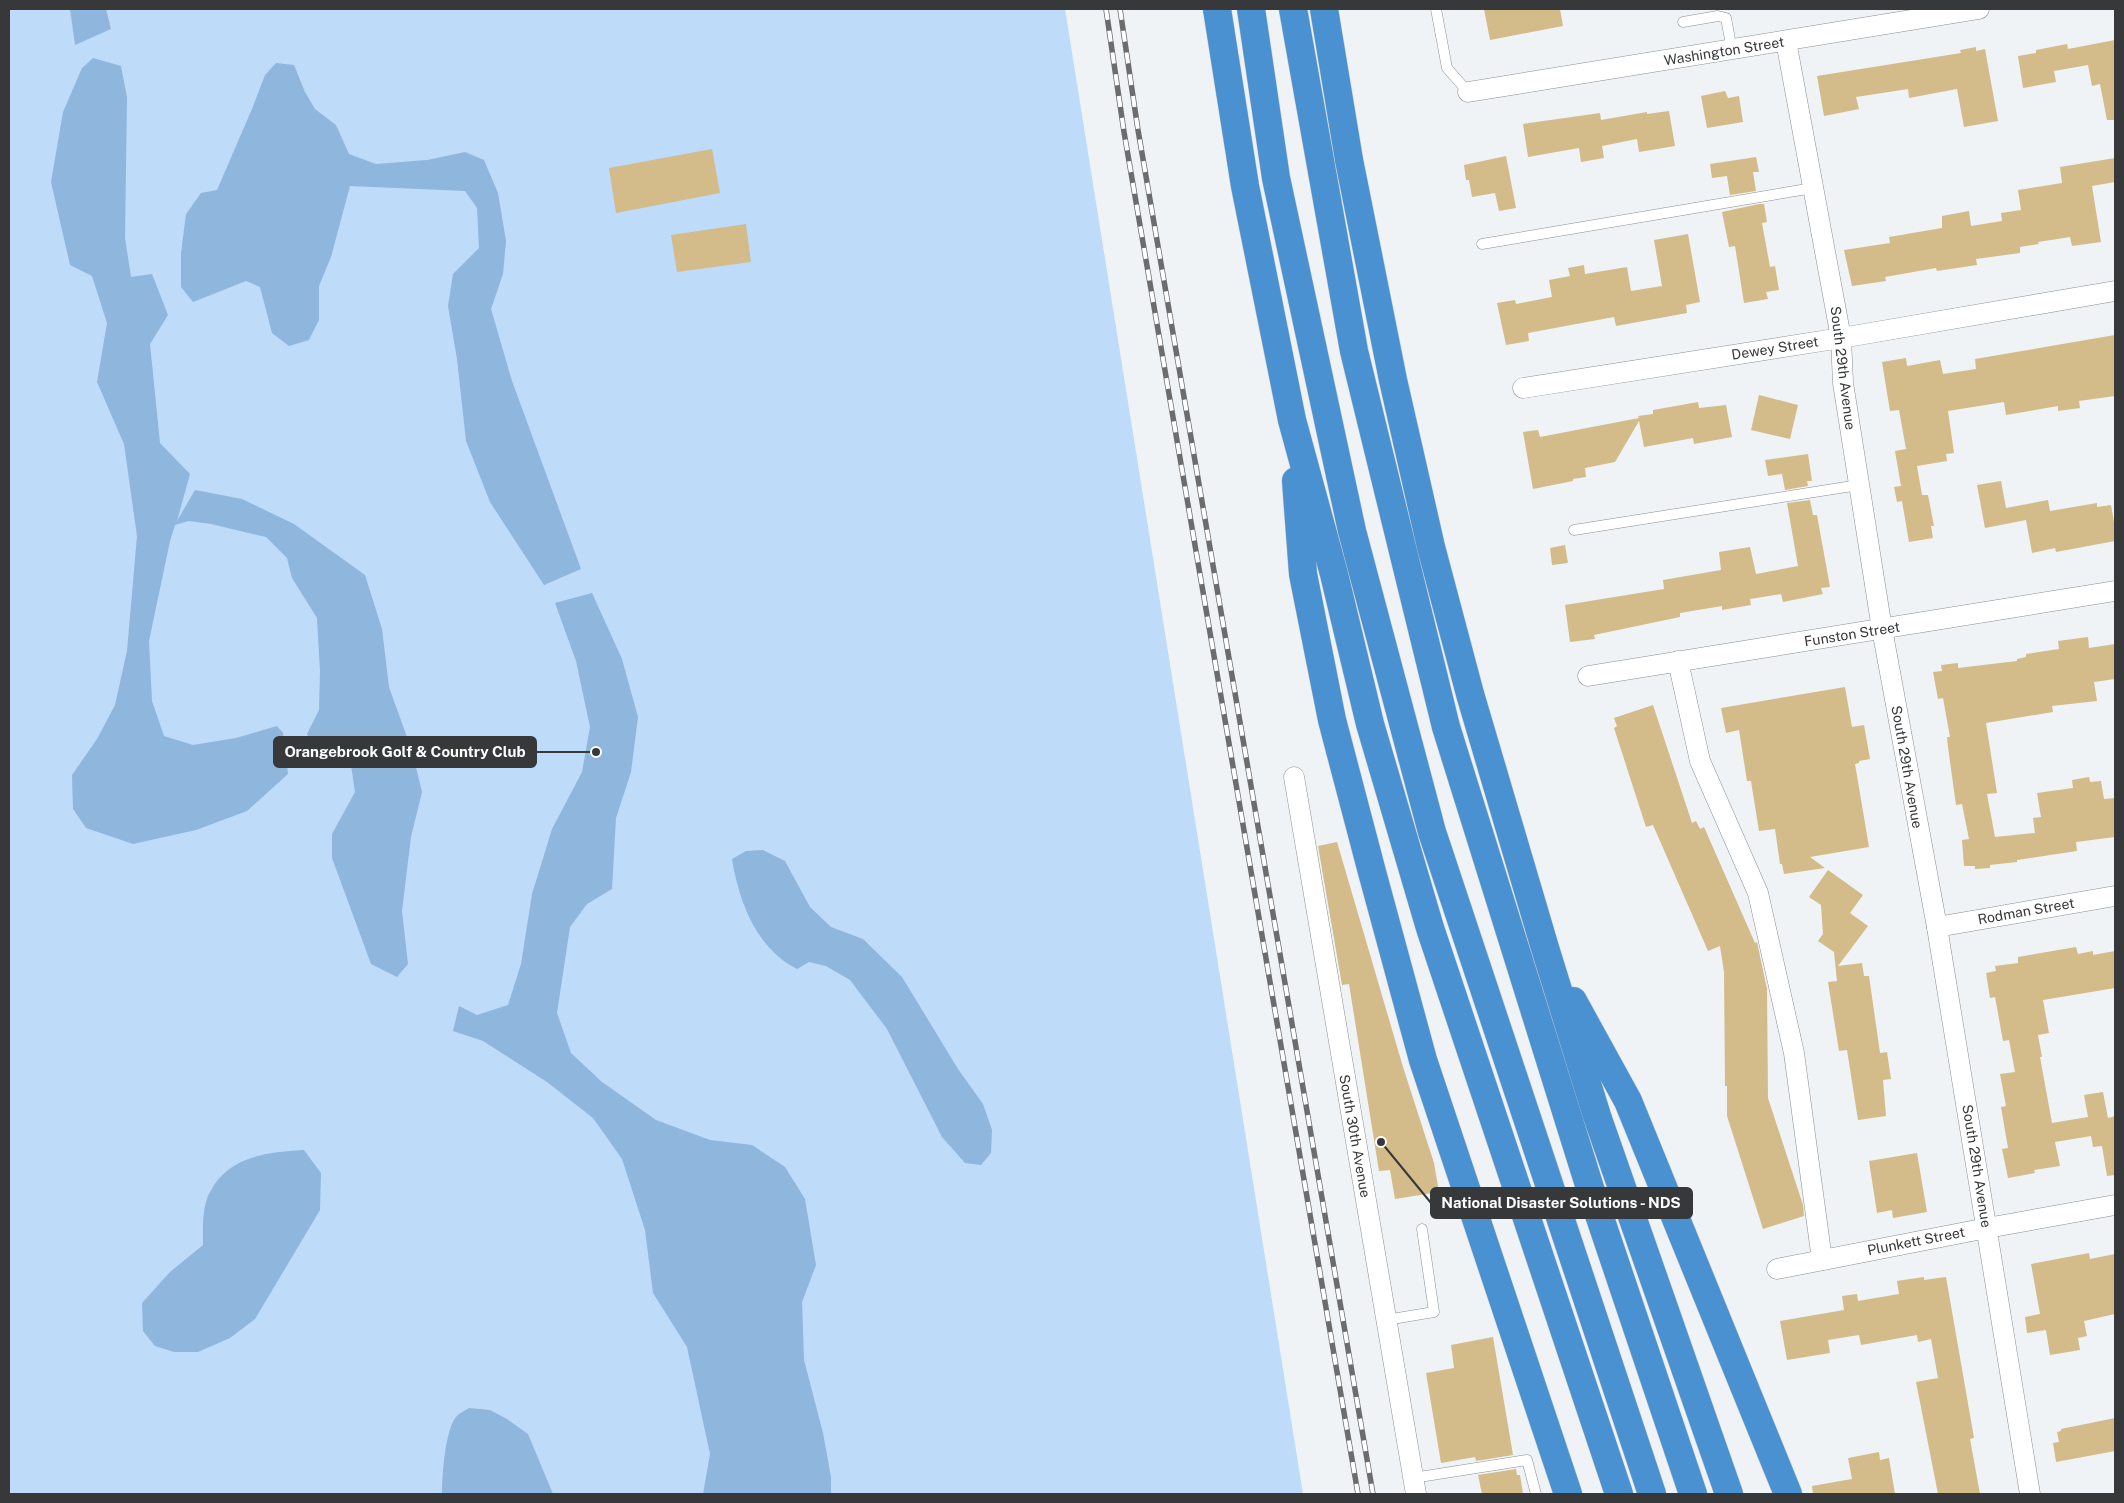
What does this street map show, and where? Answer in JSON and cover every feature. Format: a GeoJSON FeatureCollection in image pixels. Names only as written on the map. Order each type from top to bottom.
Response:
{"type":"FeatureCollection","features":[{"type":"Feature","properties":{"kind":"highway"},"geometry":{"type":"LineString","coordinates":[[1217,9],[1245,186],[1292,420],[1334,574],[1370,724],[1430,928],[1619,1494]]}},
{"type":"Feature","properties":{"kind":"highway"},"geometry":{"type":"LineString","coordinates":[[1251,9],[1276,178],[1352,531],[1432,832],[1652,1494]]}},
{"type":"Feature","properties":{"kind":"highway"},"geometry":{"type":"LineString","coordinates":[[1294,9],[1354,350],[1446,727],[1590,1188],[1693,1494]]}},
{"type":"Feature","properties":{"kind":"highway"},"geometry":{"type":"LineString","coordinates":[[1324,9],[1352,179],[1392,380],[1429,538],[1470,694],[1597,1116],[1729,1494]]}},
{"type":"Feature","properties":{"kind":"highway"},"geometry":{"type":"LineString","coordinates":[[1292,420],[1303,574],[1332,720],[1423,1060],[1568,1494]]}},
{"type":"Feature","properties":{"kind":"highway"},"geometry":{"type":"LineString","coordinates":[[1545,948],[1628,1101],[1788,1494]]}},
{"type":"Feature","properties":{"kind":"street","name":"Washington Street"},"geometry":{"type":"LineString","coordinates":[[1468,92],[1979,9]]}},
{"type":"Feature","properties":{"kind":"street","name":"South 29th Avenue"},"geometry":{"type":"LineString","coordinates":[[1786,41],[1841,338],[1842,383],[1882,629],[1937,927],[2030,1494]]}},
{"type":"Feature","properties":{"kind":"street","name":"Dewey Street"},"geometry":{"type":"LineString","coordinates":[[1523,388],[1841,338],[2115,291]]}},
{"type":"Feature","properties":{"kind":"street","name":"Funston Street"},"geometry":{"type":"LineString","coordinates":[[1588,676],[2115,591]]}},
{"type":"Feature","properties":{"kind":"street"},"geometry":{"type":"LineString","coordinates":[[1678,662],[1700,760],[1758,893],[1794,1053],[1822,1260]]}},
{"type":"Feature","properties":{"kind":"street","name":"South 30th Avenue"},"geometry":{"type":"LineString","coordinates":[[1294,778],[1415,1486]]}},
{"type":"Feature","properties":{"kind":"street","name":"Rodman Street"},"geometry":{"type":"LineString","coordinates":[[1937,927],[2115,896]]}},
{"type":"Feature","properties":{"kind":"street","name":"Plunkett Street"},"geometry":{"type":"LineString","coordinates":[[1777,1269],[2115,1205]]}},
{"type":"Feature","properties":{"kind":"lane"},"geometry":{"type":"LineString","coordinates":[[1436,9],[1447,68],[1468,92]]}},
{"type":"Feature","properties":{"kind":"lane"},"geometry":{"type":"LineString","coordinates":[[1683,22],[1718,16],[1726,18],[1732,50]]}},
{"type":"Feature","properties":{"kind":"lane"},"geometry":{"type":"LineString","coordinates":[[1482,244],[1813,188]]}},
{"type":"Feature","properties":{"kind":"lane"},"geometry":{"type":"LineString","coordinates":[[1574,530],[1859,485]]}},
{"type":"Feature","properties":{"kind":"lane"},"geometry":{"type":"LineString","coordinates":[[1386,1320],[1434,1312],[1422,1229]]}},
{"type":"Feature","properties":{"kind":"lane"},"geometry":{"type":"LineString","coordinates":[[1415,1486],[1527,1460],[1536,1494]]}},
{"type":"Feature","properties":{"kind":"shaded area"},"geometry":{"type":"Polygon","coordinates":[[[9,9],[1065,9],[1303,1494],[9,1494],[9,9]]]}},
{"type":"Feature","properties":{"kind":"shaded area"},"geometry":{"type":"Polygon","coordinates":[[[70,9],[106,9],[111,29],[75,45],[70,9]]]}},
{"type":"Feature","properties":{"kind":"shaded area"},"geometry":{"type":"Polygon","coordinates":[[[93,58],[121,66],[127,97],[125,238],[131,277],[152,274],[168,315],[150,344],[160,443],[190,474],[177,521],[195,490],[242,499],[294,524],[365,575],[382,629],[389,687],[412,751],[422,792],[411,837],[402,911],[408,964],[397,977],[371,964],[332,858],[332,834],[355,792],[349,752],[312,745],[307,734],[319,710],[320,672],[317,618],[292,578],[287,558],[266,537],[211,524],[189,521],[175,525],[149,641],[152,701],[164,736],[193,745],[236,738],[277,726],[283,733],[288,774],[247,811],[196,830],[133,844],[86,828],[73,809],[72,775],[97,739],[115,705],[127,651],[137,536],[124,444],[97,382],[107,323],[92,276],[70,265],[51,182],[63,112],[82,68],[93,58]]]}},
{"type":"Feature","properties":{"kind":"shaded area"},"geometry":{"type":"Polygon","coordinates":[[[276,63],[294,65],[305,92],[315,109],[336,125],[349,154],[376,164],[427,160],[465,152],[484,160],[498,193],[506,241],[503,274],[491,309],[512,381],[581,569],[544,585],[490,502],[466,441],[457,359],[448,306],[453,274],[479,248],[477,208],[465,191],[350,186],[331,257],[319,286],[319,320],[309,340],[289,346],[272,333],[260,287],[246,281],[193,302],[181,287],[181,253],[186,214],[201,193],[217,190],[265,75],[276,63]]]}},
{"type":"Feature","properties":{"kind":"shaded area"},"geometry":{"type":"Polygon","coordinates":[[[592,593],[622,659],[638,717],[631,772],[616,818],[612,889],[587,904],[570,927],[557,1013],[571,1053],[602,1082],[656,1120],[710,1140],[752,1145],[785,1167],[805,1199],[816,1265],[802,1302],[804,1360],[823,1433],[831,1477],[831,1494],[703,1494],[710,1454],[687,1347],[653,1293],[645,1230],[622,1159],[593,1118],[547,1082],[483,1041],[453,1031],[459,1006],[477,1015],[508,1005],[521,964],[532,894],[552,829],[582,772],[590,727],[576,661],[555,603],[592,593]]]}},
{"type":"Feature","properties":{"kind":"shaded area"},"geometry":{"type":"Polygon","coordinates":[[[763,850],[785,861],[810,907],[831,927],[863,939],[902,977],[958,1069],[983,1104],[992,1130],[991,1153],[981,1165],[965,1163],[942,1137],[887,1029],[850,980],[826,966],[809,962],[797,969],[783,960],[760,936],[739,891],[732,859],[746,851],[763,850]]]}},
{"type":"Feature","properties":{"kind":"shaded area"},"geometry":{"type":"Polygon","coordinates":[[[304,1150],[321,1173],[320,1210],[255,1319],[230,1338],[198,1352],[174,1352],[155,1346],[143,1331],[142,1303],[170,1272],[203,1245],[204,1210],[214,1185],[222,1175],[243,1161],[266,1154],[304,1150]]]}},
{"type":"Feature","properties":{"kind":"shaded area"},"geometry":{"type":"Polygon","coordinates":[[[469,1408],[490,1410],[528,1434],[553,1494],[442,1494],[449,1432],[456,1417],[469,1408]]]}},
{"type":"Feature","properties":{"kind":"building"},"geometry":{"type":"Polygon","coordinates":[[[1484,9],[1560,9],[1563,26],[1490,40],[1484,9]]]}},
{"type":"Feature","properties":{"kind":"building"},"geometry":{"type":"Polygon","coordinates":[[[2115,40],[2115,120],[2107,120],[2100,84],[2092,86],[2088,65],[2054,71],[2056,82],[2023,88],[2018,56],[2036,53],[2036,50],[2067,44],[2068,49],[2115,40]]]}},
{"type":"Feature","properties":{"kind":"building"},"geometry":{"type":"Polygon","coordinates":[[[1976,47],[1976,51],[1985,49],[1998,121],[1964,127],[1957,89],[1909,98],[1908,89],[1856,97],[1859,109],[1824,116],[1817,76],[1961,53],[1960,50],[1976,47]]]}},
{"type":"Feature","properties":{"kind":"building"},"geometry":{"type":"Polygon","coordinates":[[[1725,91],[1728,98],[1739,96],[1743,122],[1707,128],[1701,96],[1725,91]]]}},
{"type":"Feature","properties":{"kind":"building"},"geometry":{"type":"Polygon","coordinates":[[[1669,111],[1675,146],[1639,152],[1637,139],[1602,146],[1604,158],[1581,162],[1579,148],[1528,157],[1523,124],[1600,113],[1601,120],[1647,112],[1647,114],[1669,111]]]}},
{"type":"Feature","properties":{"kind":"building"},"geometry":{"type":"Polygon","coordinates":[[[712,149],[720,193],[616,213],[609,168],[712,149]]]}},
{"type":"Feature","properties":{"kind":"building"},"geometry":{"type":"Polygon","coordinates":[[[1506,156],[1516,208],[1499,211],[1495,193],[1472,197],[1469,180],[1466,180],[1464,165],[1506,156]]]}},
{"type":"Feature","properties":{"kind":"building"},"geometry":{"type":"Polygon","coordinates":[[[1756,157],[1759,172],[1753,172],[1756,191],[1730,195],[1727,176],[1712,178],[1710,164],[1756,157]]]}},
{"type":"Feature","properties":{"kind":"building"},"geometry":{"type":"Polygon","coordinates":[[[2115,158],[2115,182],[2092,186],[2101,242],[2072,246],[2070,237],[2038,242],[2039,244],[2020,247],[2020,253],[1976,259],[1977,265],[1937,271],[1936,268],[1885,277],[1886,281],[1852,286],[1844,250],[1890,243],[1889,237],[1942,228],[1942,216],[1969,211],[1971,226],[2002,221],[2001,213],[2021,210],[2018,190],[2062,183],[2060,167],[2115,158]]]}},
{"type":"Feature","properties":{"kind":"building"},"geometry":{"type":"Polygon","coordinates":[[[1764,204],[1767,222],[1762,223],[1770,267],[1775,266],[1779,290],[1766,292],[1768,299],[1744,303],[1735,246],[1729,247],[1722,212],[1764,204]]]}},
{"type":"Feature","properties":{"kind":"building"},"geometry":{"type":"Polygon","coordinates":[[[746,224],[751,262],[677,272],[671,235],[746,224]]]}},
{"type":"Feature","properties":{"kind":"building"},"geometry":{"type":"Polygon","coordinates":[[[1688,234],[1700,302],[1686,305],[1687,313],[1616,326],[1614,317],[1528,333],[1529,341],[1506,345],[1497,303],[1515,300],[1516,304],[1552,297],[1549,280],[1570,276],[1568,268],[1584,265],[1585,274],[1627,267],[1631,291],[1662,286],[1654,240],[1688,234]]]}},
{"type":"Feature","properties":{"kind":"building"},"geometry":{"type":"Polygon","coordinates":[[[2115,335],[2115,396],[2079,401],[2080,408],[2058,411],[2058,406],[2006,415],[2004,402],[1948,411],[1954,453],[1946,454],[1947,461],[1917,466],[1922,495],[1928,495],[1934,526],[1931,526],[1933,538],[1909,542],[1902,501],[1897,502],[1894,487],[1901,486],[1895,451],[1906,449],[1899,410],[1890,411],[1882,362],[1906,358],[1907,366],[1940,360],[1943,374],[1976,369],[1975,359],[2115,335]]]}},
{"type":"Feature","properties":{"kind":"building"},"geometry":{"type":"Polygon","coordinates":[[[1759,395],[1798,405],[1790,439],[1751,430],[1759,395]]]}},
{"type":"Feature","properties":{"kind":"building"},"geometry":{"type":"Polygon","coordinates":[[[1698,402],[1699,408],[1726,405],[1732,437],[1694,444],[1693,438],[1644,447],[1639,421],[1615,462],[1585,468],[1586,477],[1533,489],[1523,432],[1538,430],[1540,437],[1639,418],[1638,416],[1653,414],[1653,410],[1698,402]]]}},
{"type":"Feature","properties":{"kind":"building"},"geometry":{"type":"Polygon","coordinates":[[[1808,454],[1812,481],[1807,481],[1808,486],[1785,490],[1782,474],[1768,476],[1765,460],[1808,454]]]}},
{"type":"Feature","properties":{"kind":"building"},"geometry":{"type":"Polygon","coordinates":[[[2001,481],[2006,508],[2048,500],[2050,511],[2097,503],[2097,507],[2111,505],[2115,541],[2056,552],[2055,548],[2032,553],[2026,520],[1985,528],[1977,485],[2001,481]]]}},
{"type":"Feature","properties":{"kind":"building"},"geometry":{"type":"Polygon","coordinates":[[[1810,500],[1813,515],[1817,515],[1830,587],[1821,588],[1823,594],[1783,602],[1781,594],[1750,599],[1751,605],[1722,610],[1722,606],[1680,613],[1680,617],[1594,635],[1595,639],[1570,642],[1565,605],[1664,589],[1663,580],[1721,570],[1719,552],[1750,547],[1756,574],[1798,566],[1787,503],[1810,500]]]}},
{"type":"Feature","properties":{"kind":"building"},"geometry":{"type":"Polygon","coordinates":[[[1565,545],[1568,563],[1552,565],[1550,548],[1565,545]]]}},
{"type":"Feature","properties":{"kind":"building"},"geometry":{"type":"Polygon","coordinates":[[[2088,637],[2089,648],[2115,644],[2115,679],[2094,682],[2097,701],[2052,706],[2053,712],[1986,723],[1997,793],[1987,794],[1995,837],[2035,833],[2033,818],[2041,817],[2037,793],[2073,788],[2072,780],[2089,777],[2090,782],[2101,781],[2104,799],[2115,798],[2115,837],[2076,842],[2077,851],[1990,865],[1990,868],[1975,869],[1975,866],[1964,866],[1962,840],[1969,839],[1962,804],[1956,805],[1947,737],[1950,737],[1943,698],[1938,699],[1933,672],[1942,671],[1941,665],[1958,663],[1958,668],[2017,661],[2017,659],[2026,657],[2026,654],[2059,649],[2058,641],[2088,637]]]}},
{"type":"Feature","properties":{"kind":"building"},"geometry":{"type":"Polygon","coordinates":[[[1845,687],[1852,727],[1864,725],[1870,759],[1859,761],[1859,763],[1855,764],[1869,847],[1810,857],[1825,868],[1784,874],[1782,864],[1780,864],[1775,829],[1759,831],[1751,781],[1747,781],[1739,730],[1726,733],[1721,708],[1845,687]]]}},
{"type":"Feature","properties":{"kind":"building"},"geometry":{"type":"Polygon","coordinates":[[[1653,705],[1692,823],[1696,821],[1700,829],[1704,827],[1755,943],[1757,942],[1767,989],[1768,1098],[1803,1205],[1804,1216],[1763,1229],[1727,1116],[1724,972],[1720,946],[1708,951],[1653,825],[1646,827],[1614,728],[1617,726],[1614,718],[1653,705]]]}},
{"type":"Feature","properties":{"kind":"building"},"geometry":{"type":"Polygon","coordinates":[[[1337,842],[1403,1067],[1434,1163],[1439,1192],[1395,1199],[1390,1170],[1379,1171],[1349,984],[1342,985],[1318,846],[1337,842]]]}},
{"type":"Feature","properties":{"kind":"building"},"geometry":{"type":"Polygon","coordinates":[[[1828,870],[1863,895],[1850,913],[1868,926],[1838,966],[1862,963],[1864,976],[1869,976],[1880,1053],[1887,1052],[1891,1079],[1883,1080],[1886,1116],[1858,1120],[1847,1050],[1839,1051],[1828,982],[1837,981],[1834,952],[1818,941],[1823,934],[1821,905],[1809,897],[1828,870]]]}},
{"type":"Feature","properties":{"kind":"building"},"geometry":{"type":"Polygon","coordinates":[[[2076,947],[2078,954],[2093,951],[2093,955],[2115,951],[2115,988],[2043,1000],[2049,1033],[2038,1035],[2042,1057],[2040,1057],[2052,1123],[2088,1117],[2084,1095],[2103,1092],[2108,1118],[2115,1116],[2115,1175],[2107,1176],[2102,1146],[2093,1147],[2091,1136],[2055,1142],[2060,1166],[2034,1170],[2035,1173],[2008,1178],[2002,1149],[2008,1148],[2001,1107],[2006,1106],[2000,1074],[2015,1072],[2009,1040],[2003,1041],[1995,997],[1990,998],[1986,973],[1996,971],[1995,966],[2018,963],[2018,957],[2076,947]]]}},
{"type":"Feature","properties":{"kind":"building"},"geometry":{"type":"Polygon","coordinates":[[[1917,1153],[1927,1212],[1893,1218],[1892,1210],[1877,1213],[1869,1161],[1917,1153]]]}},
{"type":"Feature","properties":{"kind":"building"},"geometry":{"type":"Polygon","coordinates":[[[2089,1253],[2090,1259],[2115,1254],[2115,1314],[2084,1321],[2087,1336],[2078,1338],[2080,1350],[2050,1355],[2046,1330],[2027,1333],[2025,1317],[2040,1314],[2031,1264],[2089,1253]]]}},
{"type":"Feature","properties":{"kind":"building"},"geometry":{"type":"Polygon","coordinates":[[[1924,1277],[1924,1280],[1946,1277],[1974,1438],[1970,1439],[1980,1494],[1938,1494],[1916,1382],[1938,1378],[1931,1339],[1918,1342],[1917,1335],[1861,1345],[1859,1335],[1828,1340],[1830,1353],[1787,1360],[1780,1321],[1844,1310],[1842,1296],[1857,1294],[1858,1301],[1899,1294],[1897,1281],[1924,1277]]]}},
{"type":"Feature","properties":{"kind":"building"},"geometry":{"type":"Polygon","coordinates":[[[1493,1337],[1513,1455],[1476,1461],[1475,1457],[1441,1463],[1426,1373],[1454,1368],[1451,1345],[1493,1337]]]}},
{"type":"Feature","properties":{"kind":"building"},"geometry":{"type":"Polygon","coordinates":[[[2115,1418],[2115,1451],[2056,1462],[2053,1443],[2059,1442],[2057,1432],[2061,1431],[2061,1429],[2115,1418]]]}},
{"type":"Feature","properties":{"kind":"building"},"geometry":{"type":"Polygon","coordinates":[[[1879,1452],[1880,1460],[1889,1458],[1895,1494],[1813,1494],[1812,1486],[1852,1479],[1848,1458],[1879,1452]]]}},
{"type":"Feature","properties":{"kind":"building"},"geometry":{"type":"Polygon","coordinates":[[[1516,1469],[1517,1475],[1520,1475],[1523,1494],[1482,1494],[1478,1475],[1516,1469]]]}},
{"type":"Feature","properties":{"kind":"railway"},"geometry":{"type":"LineString","coordinates":[[1106,9],[1124,132],[1358,1494]]}},
{"type":"Feature","properties":{"kind":"railway"},"geometry":{"type":"LineString","coordinates":[[1120,9],[1138,130],[1373,1494]]}},
{"type":"Feature","properties":{"kind":"place","name":"Orangebrook Golf & Country Club"},"geometry":{"type":"Point","coordinates":[596,752]}},
{"type":"Feature","properties":{"kind":"place","name":"National Disaster Solutions - NDS"},"geometry":{"type":"Point","coordinates":[1381,1142]}}]}
